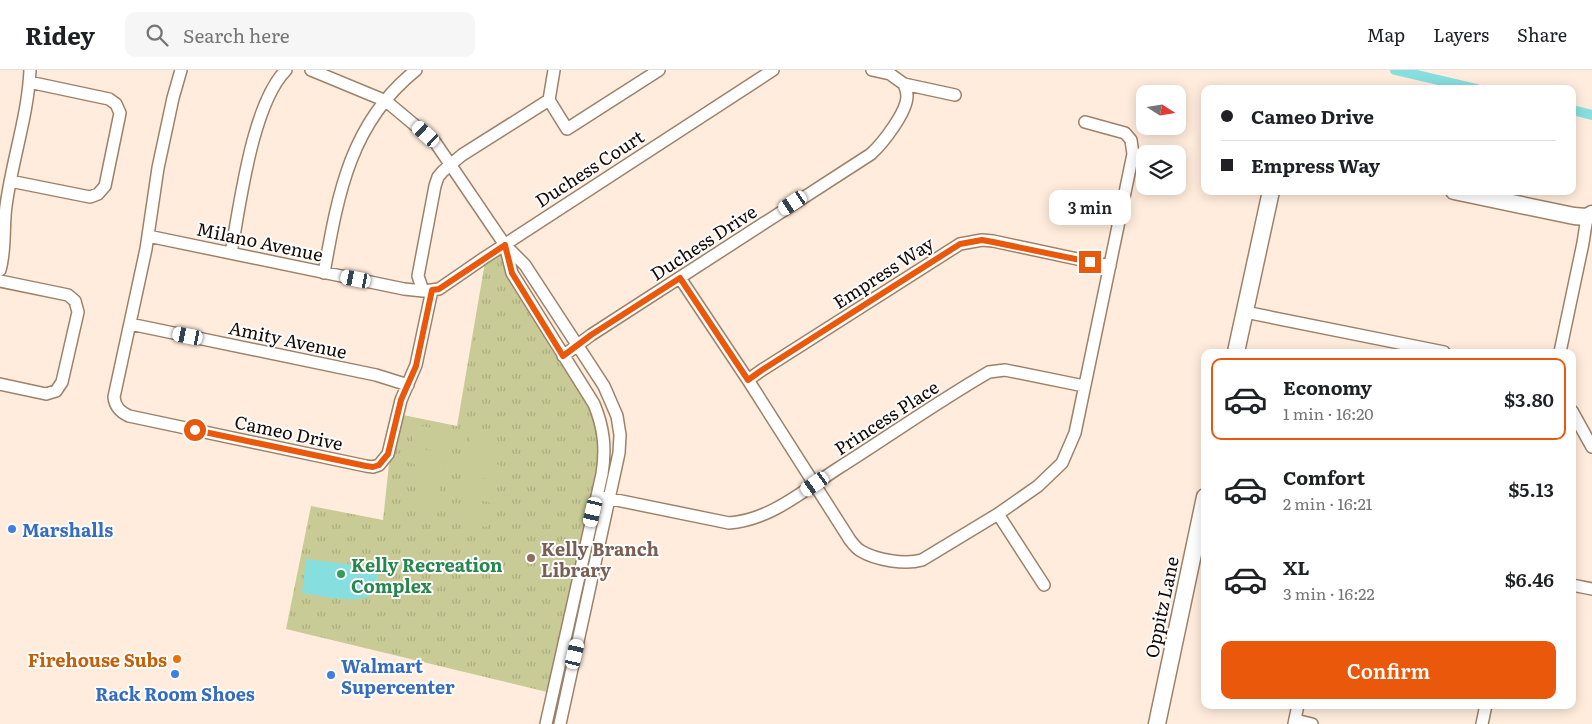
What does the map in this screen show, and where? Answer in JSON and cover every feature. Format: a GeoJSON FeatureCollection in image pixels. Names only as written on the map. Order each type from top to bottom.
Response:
{"type":"FeatureCollection","features":[{"type":"Feature","properties":{"kind":"street"},"geometry":{"type":"LineString","coordinates":[[0,270],[3,260],[5,208],[22,130],[30,70]]}},
{"type":"Feature","properties":{"kind":"street","name":"Cameo Drive"},"geometry":{"type":"LineString","coordinates":[[181,70],[162,151],[148,236],[114,397],[118,408],[122,413],[129,416],[373,467],[385,460],[388,454],[401,400],[416,366],[427,290],[418,276],[438,177],[462,155],[549,100]]}},
{"type":"Feature","properties":{"kind":"street"},"geometry":{"type":"LineString","coordinates":[[231,253],[248,164],[259,120],[271,93],[286,70]]}},
{"type":"Feature","properties":{"kind":"street"},"geometry":{"type":"LineString","coordinates":[[311,70],[386,101],[435,142],[505,245],[526,264],[604,386],[617,416],[620,435],[619,453],[560,724]]}},
{"type":"Feature","properties":{"kind":"street"},"geometry":{"type":"LineString","coordinates":[[324,273],[340,193],[353,154],[375,112],[394,90],[416,70]]}},
{"type":"Feature","properties":{"kind":"street"},"geometry":{"type":"LineString","coordinates":[[554,70],[549,100],[567,129],[659,70]]}},
{"type":"Feature","properties":{"kind":"street","name":"Duchess Court"},"geometry":{"type":"LineString","coordinates":[[427,290],[439,289],[773,70]]}},
{"type":"Feature","properties":{"kind":"street"},"geometry":{"type":"LineString","coordinates":[[872,70],[890,74],[904,84],[955,94]]}},
{"type":"Feature","properties":{"kind":"street"},"geometry":{"type":"LineString","coordinates":[[10,181],[90,197],[98,194],[105,186],[120,114],[116,104],[109,98],[29,82]]}},
{"type":"Feature","properties":{"kind":"street","name":"Duchess Drive"},"geometry":{"type":"LineString","coordinates":[[563,356],[871,154],[886,138],[900,116],[907,96],[904,84]]}},
{"type":"Feature","properties":{"kind":"street"},"geometry":{"type":"LineString","coordinates":[[680,278],[748,380],[850,540],[860,551],[870,555],[903,563],[913,563],[922,560],[998,514],[1038,486],[1062,463],[1076,433],[1084,386],[1134,154],[1131,140],[1125,133],[1085,122]]}},
{"type":"Feature","properties":{"kind":"street"},"geometry":{"type":"LineString","coordinates":[[1237,349],[1270,195]]}},
{"type":"Feature","properties":{"kind":"street"},"geometry":{"type":"LineString","coordinates":[[1476,195],[1589,216],[1561,349]]}},
{"type":"Feature","properties":{"kind":"street","name":"Milano Avenue"},"geometry":{"type":"LineString","coordinates":[[148,236],[404,289],[427,290]]}},
{"type":"Feature","properties":{"kind":"street","name":"Empress Way"},"geometry":{"type":"LineString","coordinates":[[748,380],[960,244],[982,240],[1110,266]]}},
{"type":"Feature","properties":{"kind":"street"},"geometry":{"type":"LineString","coordinates":[[505,245],[512,273],[594,404],[601,423],[605,443],[597,496],[546,724]]}},
{"type":"Feature","properties":{"kind":"street"},"geometry":{"type":"LineString","coordinates":[[0,281],[68,295],[75,302],[78,312],[62,382],[56,391],[46,394],[0,384]]}},
{"type":"Feature","properties":{"kind":"street"},"geometry":{"type":"LineString","coordinates":[[1246,312],[1429,349]]}},
{"type":"Feature","properties":{"kind":"street","name":"Amity Avenue"},"geometry":{"type":"LineString","coordinates":[[130,324],[376,375],[408,385]]}},
{"type":"Feature","properties":{"kind":"street","name":"Princess Place"},"geometry":{"type":"LineString","coordinates":[[597,496],[729,524],[741,522],[762,516],[815,484],[989,372],[1005,370],[1084,386]]}},
{"type":"Feature","properties":{"kind":"street"},"geometry":{"type":"LineString","coordinates":[[1576,418],[1592,447]]}},
{"type":"Feature","properties":{"kind":"street"},"geometry":{"type":"LineString","coordinates":[[998,514],[1044,585]]}},
{"type":"Feature","properties":{"kind":"street","name":"Oppitz Lane"},"geometry":{"type":"LineString","coordinates":[[1157,724],[1201,517]]}},
{"type":"Feature","properties":{"kind":"street"},"geometry":{"type":"LineString","coordinates":[[1576,586],[1592,589]]}},
{"type":"Feature","properties":{"kind":"street"},"geometry":{"type":"LineString","coordinates":[[1297,709],[1295,722],[1312,724]]}},
{"type":"Feature","properties":{"kind":"street"},"geometry":{"type":"LineString","coordinates":[[1482,724],[1485,709]]}},
{"type":"Feature","properties":{"kind":"green space"},"geometry":{"type":"Polygon","coordinates":[[[501,254],[507,275],[555,355],[589,406],[597,430],[599,447],[596,472],[547,692],[286,629],[311,506],[383,520],[389,464],[394,455],[403,415],[457,426],[485,263],[501,254]]]}},
{"type":"Feature","properties":{"kind":"green space"},"geometry":{"type":"Polygon","coordinates":[[[417,425],[451,432],[448,449],[413,442],[417,425]]]}},
{"type":"Feature","properties":{"kind":"green space"},"geometry":{"type":"Polygon","coordinates":[[[470,436],[505,443],[502,460],[467,453],[470,436]]]}},
{"type":"Feature","properties":{"kind":"green space"},"geometry":{"type":"Polygon","coordinates":[[[412,447],[447,454],[444,470],[409,463],[412,447]]]}},
{"type":"Feature","properties":{"kind":"green space"},"geometry":{"type":"Polygon","coordinates":[[[466,458],[500,465],[497,481],[462,474],[466,458]]]}},
{"type":"Feature","properties":{"kind":"green space"},"geometry":{"type":"Polygon","coordinates":[[[408,469],[443,476],[439,492],[404,485],[408,469]]]}},
{"type":"Feature","properties":{"kind":"green space"},"geometry":{"type":"Polygon","coordinates":[[[461,480],[496,487],[493,503],[458,496],[461,480]]]}},
{"type":"Feature","properties":{"kind":"green space"},"geometry":{"type":"Polygon","coordinates":[[[403,490],[438,497],[435,514],[400,507],[403,490]]]}},
{"type":"Feature","properties":{"kind":"green space"},"geometry":{"type":"Polygon","coordinates":[[[456,503],[491,510],[488,527],[453,520],[456,503]]]}},
{"type":"Feature","properties":{"kind":"water","name":"Kelly Recreation Complex"},"geometry":{"type":"Polygon","coordinates":[[[306,559],[363,566],[379,565],[374,592],[361,599],[329,598],[302,593],[306,559]]]}},
{"type":"Feature","properties":{"kind":"waterway"},"geometry":{"type":"LineString","coordinates":[[1395,70],[1460,85]]}},
{"type":"Feature","properties":{"kind":"waterway"},"geometry":{"type":"LineString","coordinates":[[1576,111],[1592,115]]}},
{"type":"Feature","properties":{"kind":"place","name":"Marshalls"},"geometry":{"type":"Point","coordinates":[12,529]}},
{"type":"Feature","properties":{"kind":"place","name":"Kelly Branch Library"},"geometry":{"type":"Point","coordinates":[531,558]}},
{"type":"Feature","properties":{"kind":"place","name":"Kelly Recreation Complex"},"geometry":{"type":"Point","coordinates":[341,574]}},
{"type":"Feature","properties":{"kind":"place","name":"Firehouse Subs"},"geometry":{"type":"Point","coordinates":[177,659]}},
{"type":"Feature","properties":{"kind":"place","name":"Rack Room Shoes"},"geometry":{"type":"Point","coordinates":[175,674]}},
{"type":"Feature","properties":{"kind":"place","name":"Walmart Supercenter"},"geometry":{"type":"Point","coordinates":[331,675]}},
{"type":"Feature","properties":{"kind":"route"},"geometry":{"type":"LineString","coordinates":[[195,430],[366,466],[373,467],[379,465],[388,454],[401,400],[416,366],[432,290],[439,289],[505,245],[512,273],[563,356],[591,335],[680,278],[748,380],[960,244],[982,240],[1090,262]]}}]}
